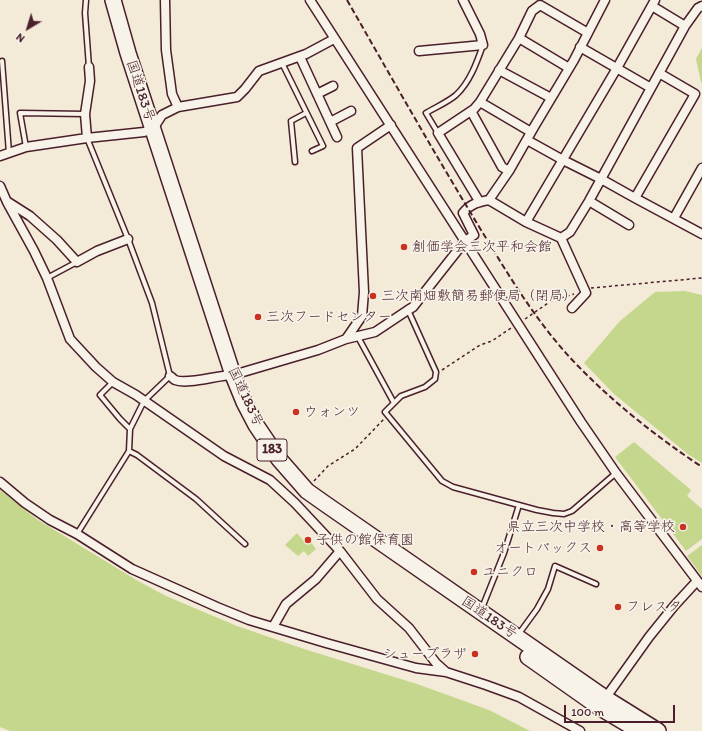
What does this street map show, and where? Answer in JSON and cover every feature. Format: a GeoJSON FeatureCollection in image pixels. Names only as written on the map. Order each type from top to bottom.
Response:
{"type":"FeatureCollection","features":[{"type":"Feature","properties":{"kind":"highway","name":"国道183号"},"geometry":{"type":"LineString","coordinates":[[106,0],[121,57],[149,131],[228,375],[256,425],[279,459],[301,497],[602,702],[658,731]]}},
{"type":"Feature","properties":{"kind":"highway","name":"国道183号"},"geometry":{"type":"LineString","coordinates":[[113,0],[149,131]]}},
{"type":"Feature","properties":{"kind":"highway","name":"国道183号"},"geometry":{"type":"LineString","coordinates":[[301,497],[373,538],[480,612],[516,637],[639,731]]}},
{"type":"Feature","properties":{"kind":"street"},"geometry":{"type":"LineString","coordinates":[[164,0],[166,50],[172,94],[178,107]]}},
{"type":"Feature","properties":{"kind":"street"},"geometry":{"type":"LineString","coordinates":[[310,0],[581,422],[616,472],[700,584],[674,606],[648,637],[602,702]]}},
{"type":"Feature","properties":{"kind":"street"},"geometry":{"type":"LineString","coordinates":[[419,51],[483,45],[480,34],[463,0]]}},
{"type":"Feature","properties":{"kind":"street"},"geometry":{"type":"LineString","coordinates":[[489,200],[509,171],[569,68],[605,0]]}},
{"type":"Feature","properties":{"kind":"street"},"geometry":{"type":"LineString","coordinates":[[526,222],[654,3],[685,26]]}},
{"type":"Feature","properties":{"kind":"street"},"geometry":{"type":"LineString","coordinates":[[479,201],[438,132],[471,111],[480,102],[519,38],[532,11],[540,5],[588,33]]}},
{"type":"Feature","properties":{"kind":"street"},"geometry":{"type":"LineString","coordinates":[[561,238],[570,232],[589,201],[685,26],[698,8],[702,6]]}},
{"type":"Feature","properties":{"kind":"street"},"geometry":{"type":"LineString","coordinates":[[519,38],[569,68]]}},
{"type":"Feature","properties":{"kind":"street"},"geometry":{"type":"LineString","coordinates":[[0,156],[26,147],[149,131],[162,115],[178,107],[237,96],[258,71],[300,57],[334,39]]}},
{"type":"Feature","properties":{"kind":"street"},"geometry":{"type":"LineString","coordinates":[[580,47],[651,88]]}},
{"type":"Feature","properties":{"kind":"street"},"geometry":{"type":"LineString","coordinates":[[300,57],[337,137]]}},
{"type":"Feature","properties":{"kind":"street"},"geometry":{"type":"LineString","coordinates":[[87,138],[85,114],[90,81],[89,66]]}},
{"type":"Feature","properties":{"kind":"street"},"geometry":{"type":"LineString","coordinates":[[500,70],[551,98]]}},
{"type":"Feature","properties":{"kind":"street"},"geometry":{"type":"LineString","coordinates":[[635,198],[698,96],[659,73]]}},
{"type":"Feature","properties":{"kind":"street"},"geometry":{"type":"LineString","coordinates":[[317,94],[333,86]]}},
{"type":"Feature","properties":{"kind":"street"},"geometry":{"type":"LineString","coordinates":[[480,102],[531,132]]}},
{"type":"Feature","properties":{"kind":"street"},"geometry":{"type":"LineString","coordinates":[[330,122],[351,111]]}},
{"type":"Feature","properties":{"kind":"street"},"geometry":{"type":"LineString","coordinates":[[471,111],[502,167],[509,171]]}},
{"type":"Feature","properties":{"kind":"street"},"geometry":{"type":"LineString","coordinates":[[346,339],[362,316],[364,292],[357,148],[391,125]]}},
{"type":"Feature","properties":{"kind":"street"},"geometry":{"type":"LineString","coordinates":[[527,140],[702,234]]}},
{"type":"Feature","properties":{"kind":"street"},"geometry":{"type":"LineString","coordinates":[[674,218],[702,168]]}},
{"type":"Feature","properties":{"kind":"street"},"geometry":{"type":"LineString","coordinates":[[0,186],[47,278],[70,339],[96,368],[113,382],[136,395],[224,456],[301,497],[377,599],[409,628],[436,663],[446,672]]}},
{"type":"Feature","properties":{"kind":"street"},"geometry":{"type":"LineString","coordinates":[[170,376],[175,380],[188,381],[228,375],[318,350],[346,339],[375,332],[413,308],[465,241],[474,235],[463,213],[479,201],[489,200],[526,222],[561,238],[586,293],[572,308]]}},
{"type":"Feature","properties":{"kind":"street"},"geometry":{"type":"LineString","coordinates":[[589,201],[629,225]]}},
{"type":"Feature","properties":{"kind":"street"},"geometry":{"type":"LineString","coordinates":[[7,202],[30,216],[57,240],[77,262],[97,251],[128,239]]}},
{"type":"Feature","properties":{"kind":"street"},"geometry":{"type":"LineString","coordinates":[[0,482],[25,503],[50,520],[77,534],[132,569],[217,607],[249,620],[326,643],[416,668],[446,672],[519,697],[580,731]]}},
{"type":"Feature","properties":{"kind":"street"},"geometry":{"type":"LineString","coordinates":[[273,627],[286,604],[316,579],[340,551]]}},
{"type":"Feature","properties":{"kind":"lane"},"geometry":{"type":"LineString","coordinates":[[86,0],[85,13],[89,66]]}},
{"type":"Feature","properties":{"kind":"lane"},"geometry":{"type":"LineString","coordinates":[[438,132],[426,113],[456,94],[476,66],[483,45]]}},
{"type":"Feature","properties":{"kind":"lane"},"geometry":{"type":"LineString","coordinates":[[2,61],[9,153]]}},
{"type":"Feature","properties":{"kind":"lane"},"geometry":{"type":"LineString","coordinates":[[282,63],[323,146],[312,151]]}},
{"type":"Feature","properties":{"kind":"lane"},"geometry":{"type":"LineString","coordinates":[[26,147],[20,113],[85,114]]}},
{"type":"Feature","properties":{"kind":"lane"},"geometry":{"type":"LineString","coordinates":[[295,162],[291,121],[306,113]]}},
{"type":"Feature","properties":{"kind":"lane"},"geometry":{"type":"LineString","coordinates":[[77,534],[129,450],[130,429],[144,401],[170,376],[152,303],[87,138]]}},
{"type":"Feature","properties":{"kind":"lane"},"geometry":{"type":"LineString","coordinates":[[47,278],[77,262]]}},
{"type":"Feature","properties":{"kind":"lane"},"geometry":{"type":"LineString","coordinates":[[408,310],[436,372],[434,379],[425,387],[401,396],[385,412],[442,481],[453,488],[542,511],[564,514],[572,511],[616,472]]}},
{"type":"Feature","properties":{"kind":"lane"},"geometry":{"type":"LineString","coordinates":[[358,336],[394,403]]}},
{"type":"Feature","properties":{"kind":"lane"},"geometry":{"type":"LineString","coordinates":[[113,382],[100,395],[120,420],[130,429]]}},
{"type":"Feature","properties":{"kind":"lane"},"geometry":{"type":"LineString","coordinates":[[129,450],[196,499],[245,544]]}},
{"type":"Feature","properties":{"kind":"lane"},"geometry":{"type":"LineString","coordinates":[[480,612],[504,553],[519,505]]}},
{"type":"Feature","properties":{"kind":"lane"},"geometry":{"type":"LineString","coordinates":[[516,637],[537,609],[548,589],[555,566],[596,584]]}},
{"type":"Feature","properties":{"kind":"path"},"geometry":{"type":"LineString","coordinates":[[435,374],[480,345],[492,341],[551,301],[589,289],[702,278]]}},
{"type":"Feature","properties":{"kind":"path"},"geometry":{"type":"LineString","coordinates":[[301,497],[328,466],[355,449],[387,415]]}},
{"type":"Feature","properties":{"kind":"green space"},"geometry":{"type":"Polygon","coordinates":[[[702,48],[702,83],[696,59],[702,48]]]}},
{"type":"Feature","properties":{"kind":"green space"},"geometry":{"type":"Polygon","coordinates":[[[685,291],[702,295],[702,463],[689,455],[614,394],[584,363],[620,321],[655,292],[685,291]]]}},
{"type":"Feature","properties":{"kind":"green space","name":"県立三次中学校・高等学校"},"geometry":{"type":"Polygon","coordinates":[[[634,442],[691,490],[687,496],[702,509],[702,539],[686,551],[615,457],[634,442]]]}},
{"type":"Feature","properties":{"kind":"green space"},"geometry":{"type":"Polygon","coordinates":[[[0,490],[38,520],[138,581],[166,596],[237,626],[304,649],[417,684],[489,710],[530,731],[10,731],[0,727],[0,490]]]}},
{"type":"Feature","properties":{"kind":"green space"},"geometry":{"type":"Polygon","coordinates":[[[297,533],[303,540],[307,537],[316,549],[308,556],[304,551],[298,556],[285,545],[297,533]]]}},
{"type":"Feature","properties":{"kind":"green space"},"geometry":{"type":"Polygon","coordinates":[[[702,545],[702,576],[687,556],[702,545]]]}},
{"type":"Feature","properties":{"kind":"railway"},"geometry":{"type":"LineString","coordinates":[[347,0],[478,225],[536,316],[563,350],[592,380],[653,432],[702,467]]}},
{"type":"Feature","properties":{"kind":"place","name":"創価学会三次平和会館"},"geometry":{"type":"Point","coordinates":[404,247]}},
{"type":"Feature","properties":{"kind":"place","name":"三次南畑敷簡易郵便局（閉局）"},"geometry":{"type":"Point","coordinates":[373,296]}},
{"type":"Feature","properties":{"kind":"place","name":"三次フードセンター"},"geometry":{"type":"Point","coordinates":[258,317]}},
{"type":"Feature","properties":{"kind":"place","name":"ウォンツ"},"geometry":{"type":"Point","coordinates":[296,412]}},
{"type":"Feature","properties":{"kind":"place","name":"県立三次中学校・高等学校"},"geometry":{"type":"Point","coordinates":[683,527]}},
{"type":"Feature","properties":{"kind":"place","name":"子供の館保育園"},"geometry":{"type":"Point","coordinates":[308,540]}},
{"type":"Feature","properties":{"kind":"place","name":"オートバックス"},"geometry":{"type":"Point","coordinates":[600,548]}},
{"type":"Feature","properties":{"kind":"place","name":"ユニクロ"},"geometry":{"type":"Point","coordinates":[474,572]}},
{"type":"Feature","properties":{"kind":"place","name":"フレスタ"},"geometry":{"type":"Point","coordinates":[618,607]}},
{"type":"Feature","properties":{"kind":"place","name":"シュープラザ"},"geometry":{"type":"Point","coordinates":[475,654]}}]}
